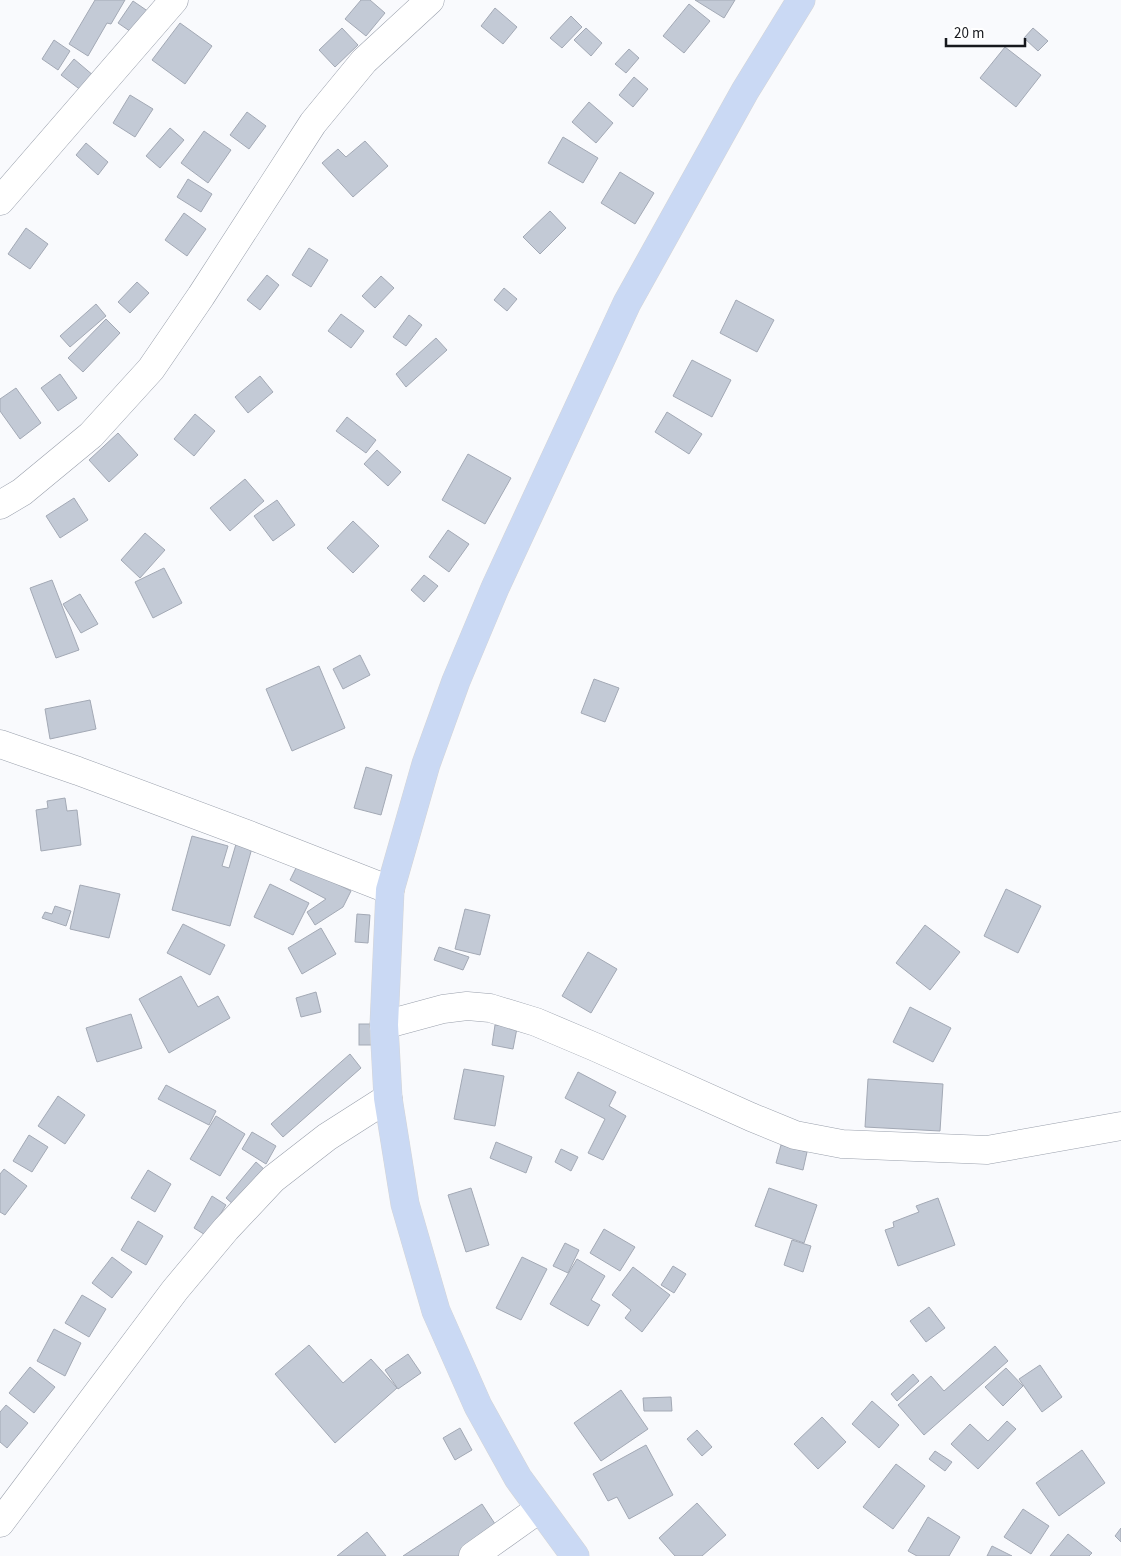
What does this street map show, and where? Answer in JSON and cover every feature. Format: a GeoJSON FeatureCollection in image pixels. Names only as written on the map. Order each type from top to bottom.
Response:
{"type":"FeatureCollection","features":[{"type":"Feature","properties":{"kind":"main road"},"geometry":{"type":"LineString","coordinates":[[575,1556],[518,1478],[478,1406],[436,1311],[406,1204],[388,1098],[384,1025],[390,890],[426,764],[456,681],[512,552],[627,303],[745,91],[801,0]]}},
{"type":"Feature","properties":{"kind":"street"},"geometry":{"type":"LineString","coordinates":[[0,201],[174,0]]}},
{"type":"Feature","properties":{"kind":"street"},"geometry":{"type":"LineString","coordinates":[[0,505],[22,492],[91,435],[151,369],[201,296],[313,123],[364,61],[430,0]]}},
{"type":"Feature","properties":{"kind":"street"},"geometry":{"type":"LineString","coordinates":[[0,744],[78,771],[390,890]]}},
{"type":"Feature","properties":{"kind":"street"},"geometry":{"type":"LineString","coordinates":[[384,1025],[443,1009],[466,1006],[490,1008],[544,1025],[751,1118],[795,1135],[842,1144],[987,1150],[1121,1126]]}},
{"type":"Feature","properties":{"kind":"street"},"geometry":{"type":"LineString","coordinates":[[0,1523],[175,1290],[226,1229],[273,1179],[327,1137],[388,1098]]}},
{"type":"Feature","properties":{"kind":"street"},"geometry":{"type":"LineString","coordinates":[[474,1556],[539,1508]]}},
{"type":"Feature","properties":{"kind":"building"},"geometry":{"type":"Polygon","coordinates":[[[95,0],[125,0],[111,24],[107,23],[88,56],[69,44],[95,0]]]}},
{"type":"Feature","properties":{"kind":"building"},"geometry":{"type":"Polygon","coordinates":[[[361,0],[370,0],[385,13],[366,36],[345,19],[361,0]]]}},
{"type":"Feature","properties":{"kind":"building"},"geometry":{"type":"Polygon","coordinates":[[[695,0],[735,0],[724,18],[695,0]]]}},
{"type":"Feature","properties":{"kind":"building"},"geometry":{"type":"Polygon","coordinates":[[[133,1],[152,14],[137,36],[118,23],[133,1]]]}},
{"type":"Feature","properties":{"kind":"building"},"geometry":{"type":"Polygon","coordinates":[[[689,4],[710,21],[684,53],[663,36],[689,4]]]}},
{"type":"Feature","properties":{"kind":"building"},"geometry":{"type":"Polygon","coordinates":[[[495,8],[517,27],[503,44],[481,26],[495,8]]]}},
{"type":"Feature","properties":{"kind":"building"},"geometry":{"type":"Polygon","coordinates":[[[571,16],[582,27],[562,48],[550,38],[571,16]]]}},
{"type":"Feature","properties":{"kind":"building"},"geometry":{"type":"Polygon","coordinates":[[[180,23],[212,46],[185,84],[152,60],[180,23]]]}},
{"type":"Feature","properties":{"kind":"building"},"geometry":{"type":"Polygon","coordinates":[[[342,28],[358,45],[335,67],[319,50],[342,28]]]}},
{"type":"Feature","properties":{"kind":"building"},"geometry":{"type":"Polygon","coordinates":[[[586,28],[602,43],[591,56],[574,40],[586,28]]]}},
{"type":"Feature","properties":{"kind":"building"},"geometry":{"type":"Polygon","coordinates":[[[1033,28],[1048,41],[1038,51],[1024,38],[1033,28]]]}},
{"type":"Feature","properties":{"kind":"building"},"geometry":{"type":"Polygon","coordinates":[[[54,40],[70,51],[58,70],[42,59],[54,40]]]}},
{"type":"Feature","properties":{"kind":"building"},"geometry":{"type":"Polygon","coordinates":[[[1005,47],[1041,75],[1016,107],[980,78],[1005,47]]]}},
{"type":"Feature","properties":{"kind":"building"},"geometry":{"type":"Polygon","coordinates":[[[629,49],[639,58],[626,73],[615,64],[629,49]]]}},
{"type":"Feature","properties":{"kind":"building"},"geometry":{"type":"Polygon","coordinates":[[[74,59],[94,76],[82,91],[61,75],[74,59]]]}},
{"type":"Feature","properties":{"kind":"building"},"geometry":{"type":"Polygon","coordinates":[[[634,77],[648,89],[633,107],[619,95],[634,77]]]}},
{"type":"Feature","properties":{"kind":"building"},"geometry":{"type":"Polygon","coordinates":[[[130,95],[153,109],[135,137],[113,123],[130,95]]]}},
{"type":"Feature","properties":{"kind":"building"},"geometry":{"type":"Polygon","coordinates":[[[589,102],[613,123],[596,143],[572,122],[589,102]]]}},
{"type":"Feature","properties":{"kind":"building"},"geometry":{"type":"Polygon","coordinates":[[[247,112],[266,126],[249,149],[230,135],[247,112]]]}},
{"type":"Feature","properties":{"kind":"building"},"geometry":{"type":"Polygon","coordinates":[[[170,128],[184,140],[160,168],[146,156],[170,128]]]}},
{"type":"Feature","properties":{"kind":"building"},"geometry":{"type":"Polygon","coordinates":[[[204,131],[231,150],[208,183],[181,163],[204,131]]]}},
{"type":"Feature","properties":{"kind":"building"},"geometry":{"type":"Polygon","coordinates":[[[563,137],[598,158],[583,183],[548,163],[563,137]]]}},
{"type":"Feature","properties":{"kind":"building"},"geometry":{"type":"Polygon","coordinates":[[[365,141],[388,166],[353,197],[322,163],[338,149],[346,157],[365,141]]]}},
{"type":"Feature","properties":{"kind":"building"},"geometry":{"type":"Polygon","coordinates":[[[86,143],[108,162],[98,175],[76,155],[86,143]]]}},
{"type":"Feature","properties":{"kind":"building"},"geometry":{"type":"Polygon","coordinates":[[[620,172],[654,193],[635,224],[601,203],[620,172]]]}},
{"type":"Feature","properties":{"kind":"building"},"geometry":{"type":"Polygon","coordinates":[[[188,179],[212,194],[201,212],[177,197],[188,179]]]}},
{"type":"Feature","properties":{"kind":"building"},"geometry":{"type":"Polygon","coordinates":[[[550,211],[566,228],[540,254],[523,237],[550,211]]]}},
{"type":"Feature","properties":{"kind":"building"},"geometry":{"type":"Polygon","coordinates":[[[184,213],[206,229],[187,256],[165,240],[184,213]]]}},
{"type":"Feature","properties":{"kind":"building"},"geometry":{"type":"Polygon","coordinates":[[[26,228],[48,244],[30,269],[8,254],[26,228]]]}},
{"type":"Feature","properties":{"kind":"building"},"geometry":{"type":"Polygon","coordinates":[[[309,248],[328,260],[311,287],[292,275],[309,248]]]}},
{"type":"Feature","properties":{"kind":"building"},"geometry":{"type":"Polygon","coordinates":[[[267,275],[279,285],[260,310],[247,300],[267,275]]]}},
{"type":"Feature","properties":{"kind":"building"},"geometry":{"type":"Polygon","coordinates":[[[381,276],[394,288],[375,308],[362,296],[381,276]]]}},
{"type":"Feature","properties":{"kind":"building"},"geometry":{"type":"Polygon","coordinates":[[[137,282],[149,293],[130,313],[118,302],[137,282]]]}},
{"type":"Feature","properties":{"kind":"building"},"geometry":{"type":"Polygon","coordinates":[[[504,288],[517,299],[507,311],[494,300],[504,288]]]}},
{"type":"Feature","properties":{"kind":"building"},"geometry":{"type":"Polygon","coordinates":[[[736,300],[774,320],[757,352],[720,333],[736,300]]]}},
{"type":"Feature","properties":{"kind":"building"},"geometry":{"type":"Polygon","coordinates":[[[96,304],[106,316],[70,347],[60,336],[96,304]]]}},
{"type":"Feature","properties":{"kind":"building"},"geometry":{"type":"Polygon","coordinates":[[[341,314],[364,331],[351,348],[328,331],[341,314]]]}},
{"type":"Feature","properties":{"kind":"building"},"geometry":{"type":"Polygon","coordinates":[[[409,315],[422,325],[406,346],[393,337],[409,315]]]}},
{"type":"Feature","properties":{"kind":"building"},"geometry":{"type":"Polygon","coordinates":[[[106,319],[120,333],[83,372],[68,358],[106,319]]]}},
{"type":"Feature","properties":{"kind":"building"},"geometry":{"type":"Polygon","coordinates":[[[436,338],[447,350],[406,387],[396,374],[436,338]]]}},
{"type":"Feature","properties":{"kind":"building"},"geometry":{"type":"Polygon","coordinates":[[[692,360],[731,380],[712,417],[673,396],[692,360]]]}},
{"type":"Feature","properties":{"kind":"building"},"geometry":{"type":"Polygon","coordinates":[[[60,374],[77,398],[58,411],[41,388],[60,374]]]}},
{"type":"Feature","properties":{"kind":"building"},"geometry":{"type":"Polygon","coordinates":[[[260,376],[273,392],[248,413],[235,397],[260,376]]]}},
{"type":"Feature","properties":{"kind":"building"},"geometry":{"type":"Polygon","coordinates":[[[16,388],[41,423],[20,439],[0,411],[0,399],[16,388]]]}},
{"type":"Feature","properties":{"kind":"building"},"geometry":{"type":"Polygon","coordinates":[[[667,412],[702,434],[689,454],[655,432],[667,412]]]}},
{"type":"Feature","properties":{"kind":"building"},"geometry":{"type":"Polygon","coordinates":[[[195,414],[215,431],[194,456],[174,439],[195,414]]]}},
{"type":"Feature","properties":{"kind":"building"},"geometry":{"type":"Polygon","coordinates":[[[347,417],[376,440],[366,453],[336,431],[347,417]]]}},
{"type":"Feature","properties":{"kind":"building"},"geometry":{"type":"Polygon","coordinates":[[[118,433],[138,455],[109,482],[89,460],[118,433]]]}},
{"type":"Feature","properties":{"kind":"building"},"geometry":{"type":"Polygon","coordinates":[[[377,450],[401,472],[388,486],[364,464],[377,450]]]}},
{"type":"Feature","properties":{"kind":"building"},"geometry":{"type":"Polygon","coordinates":[[[468,454],[511,478],[485,524],[442,500],[468,454]]]}},
{"type":"Feature","properties":{"kind":"building"},"geometry":{"type":"Polygon","coordinates":[[[245,479],[264,501],[230,531],[210,508],[245,479]]]}},
{"type":"Feature","properties":{"kind":"building"},"geometry":{"type":"Polygon","coordinates":[[[74,498],[88,520],[60,538],[46,516],[74,498]]]}},
{"type":"Feature","properties":{"kind":"building"},"geometry":{"type":"Polygon","coordinates":[[[277,500],[295,525],[273,541],[254,516],[277,500]]]}},
{"type":"Feature","properties":{"kind":"building"},"geometry":{"type":"Polygon","coordinates":[[[353,521],[379,546],[353,573],[327,548],[353,521]]]}},
{"type":"Feature","properties":{"kind":"building"},"geometry":{"type":"Polygon","coordinates":[[[448,530],[469,544],[449,572],[429,557],[448,530]]]}},
{"type":"Feature","properties":{"kind":"building"},"geometry":{"type":"Polygon","coordinates":[[[145,533],[165,550],[140,578],[121,560],[145,533]]]}},
{"type":"Feature","properties":{"kind":"building"},"geometry":{"type":"Polygon","coordinates":[[[164,568],[182,603],[153,618],[135,582],[164,568]]]}},
{"type":"Feature","properties":{"kind":"building"},"geometry":{"type":"Polygon","coordinates":[[[424,575],[438,586],[424,602],[411,590],[424,575]]]}},
{"type":"Feature","properties":{"kind":"building"},"geometry":{"type":"Polygon","coordinates":[[[52,580],[79,650],[56,658],[30,588],[52,580]]]}},
{"type":"Feature","properties":{"kind":"building"},"geometry":{"type":"Polygon","coordinates":[[[80,594],[98,624],[81,633],[63,604],[80,594]]]}},
{"type":"Feature","properties":{"kind":"building"},"geometry":{"type":"Polygon","coordinates":[[[360,655],[370,675],[343,689],[333,669],[360,655]]]}},
{"type":"Feature","properties":{"kind":"building"},"geometry":{"type":"Polygon","coordinates":[[[319,666],[345,728],[292,751],[266,689],[319,666]]]}},
{"type":"Feature","properties":{"kind":"building"},"geometry":{"type":"Polygon","coordinates":[[[594,679],[619,688],[605,722],[581,713],[594,679]]]}},
{"type":"Feature","properties":{"kind":"building"},"geometry":{"type":"Polygon","coordinates":[[[90,700],[96,729],[50,739],[45,709],[90,700]]]}},
{"type":"Feature","properties":{"kind":"building"},"geometry":{"type":"Polygon","coordinates":[[[366,767],[392,775],[381,815],[354,808],[366,767]]]}},
{"type":"Feature","properties":{"kind":"building"},"geometry":{"type":"Polygon","coordinates":[[[65,798],[67,811],[77,810],[81,845],[41,851],[36,810],[48,808],[47,801],[65,798]]]}},
{"type":"Feature","properties":{"kind":"building"},"geometry":{"type":"Polygon","coordinates":[[[192,836],[228,846],[222,866],[229,868],[236,844],[252,848],[230,926],[172,910],[192,836]]]}},
{"type":"Feature","properties":{"kind":"building"},"geometry":{"type":"Polygon","coordinates":[[[298,864],[351,891],[343,907],[315,925],[307,912],[326,899],[290,880],[298,864]]]}},
{"type":"Feature","properties":{"kind":"building"},"geometry":{"type":"Polygon","coordinates":[[[270,884],[309,903],[293,935],[254,917],[270,884]]]}},
{"type":"Feature","properties":{"kind":"building"},"geometry":{"type":"Polygon","coordinates":[[[80,885],[120,894],[109,938],[70,929],[80,885]]]}},
{"type":"Feature","properties":{"kind":"building"},"geometry":{"type":"Polygon","coordinates":[[[1006,889],[1041,906],[1018,953],[984,936],[1006,889]]]}},
{"type":"Feature","properties":{"kind":"building"},"geometry":{"type":"Polygon","coordinates":[[[55,906],[71,911],[66,926],[42,918],[45,912],[52,914],[55,906]]]}},
{"type":"Feature","properties":{"kind":"building"},"geometry":{"type":"Polygon","coordinates":[[[465,909],[490,915],[480,955],[455,949],[465,909]]]}},
{"type":"Feature","properties":{"kind":"building"},"geometry":{"type":"Polygon","coordinates":[[[357,914],[370,915],[368,943],[355,942],[357,914]]]}},
{"type":"Feature","properties":{"kind":"building"},"geometry":{"type":"Polygon","coordinates":[[[183,924],[225,945],[210,975],[167,953],[183,924]]]}},
{"type":"Feature","properties":{"kind":"building"},"geometry":{"type":"Polygon","coordinates":[[[925,925],[960,952],[930,990],[896,963],[925,925]]]}},
{"type":"Feature","properties":{"kind":"building"},"geometry":{"type":"Polygon","coordinates":[[[321,928],[336,954],[302,974],[288,948],[321,928]]]}},
{"type":"Feature","properties":{"kind":"building"},"geometry":{"type":"Polygon","coordinates":[[[439,947],[469,957],[463,970],[434,960],[439,947]]]}},
{"type":"Feature","properties":{"kind":"building"},"geometry":{"type":"Polygon","coordinates":[[[588,952],[617,969],[591,1013],[562,996],[588,952]]]}},
{"type":"Feature","properties":{"kind":"building"},"geometry":{"type":"Polygon","coordinates":[[[181,976],[198,1007],[218,996],[230,1018],[169,1053],[139,999],[181,976]]]}},
{"type":"Feature","properties":{"kind":"building"},"geometry":{"type":"Polygon","coordinates":[[[316,992],[321,1012],[301,1017],[296,998],[316,992]]]}},
{"type":"Feature","properties":{"kind":"building"},"geometry":{"type":"Polygon","coordinates":[[[910,1007],[951,1028],[933,1062],[893,1042],[910,1007]]]}},
{"type":"Feature","properties":{"kind":"building"},"geometry":{"type":"Polygon","coordinates":[[[131,1014],[142,1048],[97,1062],[86,1028],[131,1014]]]}},
{"type":"Feature","properties":{"kind":"building"},"geometry":{"type":"Polygon","coordinates":[[[359,1024],[374,1024],[374,1045],[359,1045],[359,1024]]]}},
{"type":"Feature","properties":{"kind":"building"},"geometry":{"type":"Polygon","coordinates":[[[495,1025],[517,1028],[513,1049],[492,1045],[495,1025]]]}},
{"type":"Feature","properties":{"kind":"building"},"geometry":{"type":"Polygon","coordinates":[[[350,1054],[361,1068],[283,1137],[271,1124],[350,1054]]]}},
{"type":"Feature","properties":{"kind":"building"},"geometry":{"type":"Polygon","coordinates":[[[464,1069],[504,1076],[495,1126],[454,1119],[464,1069]]]}},
{"type":"Feature","properties":{"kind":"building"},"geometry":{"type":"Polygon","coordinates":[[[578,1072],[616,1092],[609,1106],[626,1116],[603,1160],[588,1153],[605,1119],[565,1098],[578,1072]]]}},
{"type":"Feature","properties":{"kind":"building"},"geometry":{"type":"Polygon","coordinates":[[[868,1079],[943,1084],[940,1131],[865,1127],[868,1079]]]}},
{"type":"Feature","properties":{"kind":"building"},"geometry":{"type":"Polygon","coordinates":[[[166,1085],[216,1111],[209,1125],[158,1099],[166,1085]]]}},
{"type":"Feature","properties":{"kind":"building"},"geometry":{"type":"Polygon","coordinates":[[[58,1096],[85,1115],[65,1144],[38,1126],[58,1096]]]}},
{"type":"Feature","properties":{"kind":"building"},"geometry":{"type":"Polygon","coordinates":[[[216,1116],[245,1134],[220,1176],[190,1159],[216,1116]]]}},
{"type":"Feature","properties":{"kind":"building"},"geometry":{"type":"Polygon","coordinates":[[[252,1132],[276,1146],[266,1164],[242,1149],[252,1132]]]}},
{"type":"Feature","properties":{"kind":"building"},"geometry":{"type":"Polygon","coordinates":[[[29,1135],[48,1147],[32,1172],[13,1161],[29,1135]]]}},
{"type":"Feature","properties":{"kind":"building"},"geometry":{"type":"Polygon","coordinates":[[[496,1142],[532,1157],[526,1173],[490,1158],[496,1142]]]}},
{"type":"Feature","properties":{"kind":"building"},"geometry":{"type":"Polygon","coordinates":[[[781,1145],[807,1152],[803,1170],[776,1163],[781,1145]]]}},
{"type":"Feature","properties":{"kind":"building"},"geometry":{"type":"Polygon","coordinates":[[[561,1149],[578,1157],[571,1171],[555,1162],[561,1149]]]}},
{"type":"Feature","properties":{"kind":"building"},"geometry":{"type":"Polygon","coordinates":[[[256,1162],[265,1170],[235,1206],[226,1198],[256,1162]]]}},
{"type":"Feature","properties":{"kind":"building"},"geometry":{"type":"Polygon","coordinates":[[[4,1169],[27,1186],[5,1215],[0,1212],[0,1174],[4,1169]]]}},
{"type":"Feature","properties":{"kind":"building"},"geometry":{"type":"Polygon","coordinates":[[[148,1170],[171,1184],[155,1212],[131,1198],[148,1170]]]}},
{"type":"Feature","properties":{"kind":"building"},"geometry":{"type":"Polygon","coordinates":[[[471,1188],[489,1245],[466,1252],[448,1195],[471,1188]]]}},
{"type":"Feature","properties":{"kind":"building"},"geometry":{"type":"Polygon","coordinates":[[[769,1188],[817,1205],[804,1243],[755,1226],[769,1188]]]}},
{"type":"Feature","properties":{"kind":"building"},"geometry":{"type":"Polygon","coordinates":[[[212,1196],[226,1205],[207,1236],[194,1228],[212,1196]]]}},
{"type":"Feature","properties":{"kind":"building"},"geometry":{"type":"Polygon","coordinates":[[[938,1198],[955,1245],[898,1266],[885,1230],[894,1227],[893,1222],[919,1212],[916,1206],[938,1198]]]}},
{"type":"Feature","properties":{"kind":"building"},"geometry":{"type":"Polygon","coordinates":[[[138,1221],[163,1236],[146,1265],[121,1250],[138,1221]]]}},
{"type":"Feature","properties":{"kind":"building"},"geometry":{"type":"Polygon","coordinates":[[[604,1229],[635,1247],[620,1271],[590,1253],[604,1229]]]}},
{"type":"Feature","properties":{"kind":"building"},"geometry":{"type":"Polygon","coordinates":[[[792,1240],[811,1246],[803,1272],[784,1265],[792,1240]]]}},
{"type":"Feature","properties":{"kind":"building"},"geometry":{"type":"Polygon","coordinates":[[[565,1243],[579,1250],[568,1273],[553,1266],[565,1243]]]}},
{"type":"Feature","properties":{"kind":"building"},"geometry":{"type":"Polygon","coordinates":[[[112,1257],[132,1272],[112,1298],[92,1283],[112,1257]]]}},
{"type":"Feature","properties":{"kind":"building"},"geometry":{"type":"Polygon","coordinates":[[[522,1257],[547,1269],[521,1320],[496,1308],[522,1257]]]}},
{"type":"Feature","properties":{"kind":"building"},"geometry":{"type":"Polygon","coordinates":[[[577,1259],[605,1276],[591,1300],[600,1305],[588,1326],[550,1304],[577,1259]]]}},
{"type":"Feature","properties":{"kind":"building"},"geometry":{"type":"Polygon","coordinates":[[[673,1266],[686,1274],[674,1293],[661,1285],[673,1266]]]}},
{"type":"Feature","properties":{"kind":"building"},"geometry":{"type":"Polygon","coordinates":[[[633,1267],[670,1295],[642,1332],[625,1318],[631,1310],[612,1295],[633,1267]]]}},
{"type":"Feature","properties":{"kind":"building"},"geometry":{"type":"Polygon","coordinates":[[[82,1295],[106,1309],[89,1337],[65,1323],[82,1295]]]}},
{"type":"Feature","properties":{"kind":"building"},"geometry":{"type":"Polygon","coordinates":[[[929,1307],[945,1328],[926,1342],[910,1321],[929,1307]]]}},
{"type":"Feature","properties":{"kind":"building"},"geometry":{"type":"Polygon","coordinates":[[[54,1329],[81,1343],[65,1376],[37,1361],[54,1329]]]}},
{"type":"Feature","properties":{"kind":"building"},"geometry":{"type":"Polygon","coordinates":[[[309,1345],[343,1383],[371,1359],[397,1388],[335,1443],[275,1374],[309,1345]]]}},
{"type":"Feature","properties":{"kind":"building"},"geometry":{"type":"Polygon","coordinates":[[[995,1346],[1008,1361],[924,1435],[898,1405],[931,1376],[944,1391],[995,1346]]]}},
{"type":"Feature","properties":{"kind":"building"},"geometry":{"type":"Polygon","coordinates":[[[408,1354],[421,1373],[398,1389],[385,1370],[408,1354]]]}},
{"type":"Feature","properties":{"kind":"building"},"geometry":{"type":"Polygon","coordinates":[[[1040,1365],[1062,1397],[1042,1412],[1019,1379],[1040,1365]]]}},
{"type":"Feature","properties":{"kind":"building"},"geometry":{"type":"Polygon","coordinates":[[[30,1367],[55,1387],[34,1413],[9,1393],[30,1367]]]}},
{"type":"Feature","properties":{"kind":"building"},"geometry":{"type":"Polygon","coordinates":[[[1006,1368],[1023,1386],[1003,1406],[985,1387],[1006,1368]]]}},
{"type":"Feature","properties":{"kind":"building"},"geometry":{"type":"Polygon","coordinates":[[[913,1374],[919,1381],[897,1401],[891,1394],[913,1374]]]}},
{"type":"Feature","properties":{"kind":"building"},"geometry":{"type":"Polygon","coordinates":[[[621,1390],[648,1429],[601,1461],[574,1423],[621,1390]]]}},
{"type":"Feature","properties":{"kind":"building"},"geometry":{"type":"Polygon","coordinates":[[[671,1397],[672,1411],[644,1411],[643,1398],[671,1397]]]}},
{"type":"Feature","properties":{"kind":"building"},"geometry":{"type":"Polygon","coordinates":[[[872,1401],[899,1425],[879,1448],[852,1424],[872,1401]]]}},
{"type":"Feature","properties":{"kind":"building"},"geometry":{"type":"Polygon","coordinates":[[[6,1405],[28,1423],[7,1448],[0,1442],[0,1412],[6,1405]]]}},
{"type":"Feature","properties":{"kind":"building"},"geometry":{"type":"Polygon","coordinates":[[[822,1417],[846,1442],[818,1469],[794,1444],[822,1417]]]}},
{"type":"Feature","properties":{"kind":"building"},"geometry":{"type":"Polygon","coordinates":[[[1007,1421],[1016,1429],[978,1469],[951,1444],[970,1424],[988,1441],[1007,1421]]]}},
{"type":"Feature","properties":{"kind":"building"},"geometry":{"type":"Polygon","coordinates":[[[460,1428],[472,1450],[455,1460],[443,1438],[460,1428]]]}},
{"type":"Feature","properties":{"kind":"building"},"geometry":{"type":"Polygon","coordinates":[[[697,1430],[712,1447],[702,1456],[687,1439],[697,1430]]]}},
{"type":"Feature","properties":{"kind":"building"},"geometry":{"type":"Polygon","coordinates":[[[646,1445],[673,1495],[629,1519],[617,1497],[608,1501],[593,1474],[646,1445]]]}},
{"type":"Feature","properties":{"kind":"building"},"geometry":{"type":"Polygon","coordinates":[[[1082,1450],[1105,1483],[1059,1516],[1036,1483],[1082,1450]]]}},
{"type":"Feature","properties":{"kind":"building"},"geometry":{"type":"Polygon","coordinates":[[[935,1451],[952,1462],[945,1471],[929,1459],[935,1451]]]}},
{"type":"Feature","properties":{"kind":"building"},"geometry":{"type":"Polygon","coordinates":[[[896,1464],[925,1486],[893,1529],[863,1507],[896,1464]]]}},
{"type":"Feature","properties":{"kind":"building"},"geometry":{"type":"Polygon","coordinates":[[[697,1503],[726,1535],[702,1556],[675,1556],[659,1538],[697,1503]]]}},
{"type":"Feature","properties":{"kind":"building"},"geometry":{"type":"Polygon","coordinates":[[[482,1504],[499,1530],[459,1556],[403,1556],[482,1504]]]}},
{"type":"Feature","properties":{"kind":"building"},"geometry":{"type":"Polygon","coordinates":[[[1023,1509],[1049,1526],[1031,1554],[1004,1537],[1023,1509]]]}},
{"type":"Feature","properties":{"kind":"building"},"geometry":{"type":"Polygon","coordinates":[[[928,1517],[960,1537],[949,1556],[917,1556],[908,1551],[928,1517]]]}},
{"type":"Feature","properties":{"kind":"building"},"geometry":{"type":"Polygon","coordinates":[[[1121,1528],[1121,1542],[1115,1536],[1121,1528]]]}},
{"type":"Feature","properties":{"kind":"building"},"geometry":{"type":"Polygon","coordinates":[[[367,1532],[386,1556],[337,1556],[367,1532]]]}},
{"type":"Feature","properties":{"kind":"building"},"geometry":{"type":"Polygon","coordinates":[[[1068,1534],[1092,1553],[1089,1556],[1050,1556],[1068,1534]]]}},
{"type":"Feature","properties":{"kind":"building"},"geometry":{"type":"Polygon","coordinates":[[[992,1546],[1012,1556],[987,1556],[992,1546]]]}}]}
